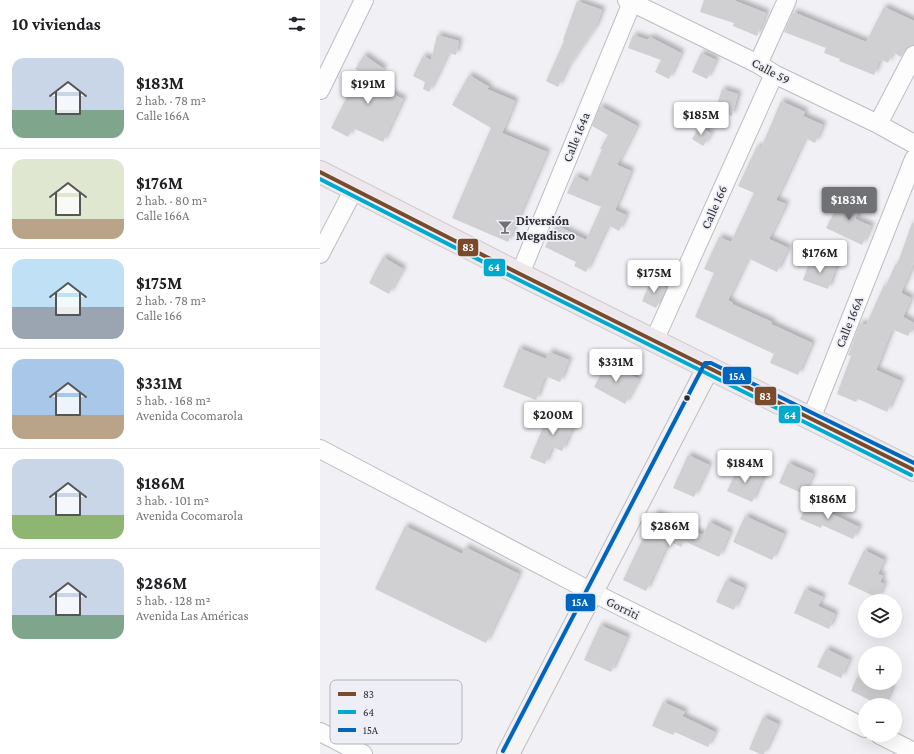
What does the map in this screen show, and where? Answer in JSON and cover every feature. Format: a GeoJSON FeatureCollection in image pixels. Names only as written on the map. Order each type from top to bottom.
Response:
{"type":"FeatureCollection","features":[{"type":"Feature","properties":{"kind":"main road"},"geometry":{"type":"LineString","coordinates":[[320,172],[520,274],[914,470]]}},
{"type":"Feature","properties":{"kind":"main road"},"geometry":{"type":"LineString","coordinates":[[508,754],[708,368]]}},
{"type":"Feature","properties":{"kind":"street"},"geometry":{"type":"LineString","coordinates":[[320,90],[364,0]]}},
{"type":"Feature","properties":{"kind":"street"},"geometry":{"type":"LineString","coordinates":[[758,64],[787,0]]}},
{"type":"Feature","properties":{"kind":"street","name":"Calle 59"},"geometry":{"type":"LineString","coordinates":[[631,1],[758,64],[774,74],[878,124],[914,144]]}},
{"type":"Feature","properties":{"kind":"street","name":"Calle 164a"},"geometry":{"type":"LineString","coordinates":[[520,274],[631,1]]}},
{"type":"Feature","properties":{"kind":"street"},"geometry":{"type":"LineString","coordinates":[[878,124],[914,55]]}},
{"type":"Feature","properties":{"kind":"street","name":"Calle 166"},"geometry":{"type":"LineString","coordinates":[[654,341],[774,74]]}},
{"type":"Feature","properties":{"kind":"street","name":"Calle 166A"},"geometry":{"type":"LineString","coordinates":[[810,418],[914,159]]}},
{"type":"Feature","properties":{"kind":"street"},"geometry":{"type":"LineString","coordinates":[[320,254],[354,189]]}},
{"type":"Feature","properties":{"kind":"street","name":"Gorriti"},"geometry":{"type":"LineString","coordinates":[[320,449],[592,592],[858,725]]}},
{"type":"Feature","properties":{"kind":"street"},"geometry":{"type":"LineString","coordinates":[[320,732],[330,737]]}},
{"type":"Feature","properties":{"kind":"street"},"geometry":{"type":"LineString","coordinates":[[894,742],[914,752]]}},
{"type":"Feature","properties":{"kind":"street"},"geometry":{"type":"LineString","coordinates":[[343,744],[363,754]]}},
{"type":"Feature","properties":{"kind":"building"},"geometry":{"type":"Polygon","coordinates":[[[704,0],[733,0],[766,13],[757,36],[733,26],[734,23],[700,12],[704,0]]]}},
{"type":"Feature","properties":{"kind":"building"},"geometry":{"type":"Polygon","coordinates":[[[577,1],[602,10],[596,26],[567,68],[558,87],[546,81],[564,41],[563,40],[577,1]]]}},
{"type":"Feature","properties":{"kind":"building"},"geometry":{"type":"Polygon","coordinates":[[[884,7],[914,21],[914,45],[908,46],[901,57],[893,52],[888,63],[880,59],[874,75],[839,61],[840,59],[824,53],[826,48],[784,32],[793,12],[866,42],[884,7]]]}},
{"type":"Feature","properties":{"kind":"building"},"geometry":{"type":"Polygon","coordinates":[[[437,35],[459,41],[456,55],[448,53],[429,92],[423,89],[425,82],[413,76],[423,56],[431,60],[437,35]]]}},
{"type":"Feature","properties":{"kind":"building"},"geometry":{"type":"Polygon","coordinates":[[[633,35],[648,40],[650,37],[681,53],[669,79],[655,72],[661,60],[628,48],[633,35]]]}},
{"type":"Feature","properties":{"kind":"building"},"geometry":{"type":"Polygon","coordinates":[[[701,53],[716,60],[707,79],[692,72],[701,53]]]}},
{"type":"Feature","properties":{"kind":"building"},"geometry":{"type":"Polygon","coordinates":[[[364,55],[384,69],[373,85],[403,99],[383,142],[353,128],[348,137],[331,128],[360,72],[355,69],[364,55]]]}},
{"type":"Feature","properties":{"kind":"building"},"geometry":{"type":"Polygon","coordinates":[[[469,75],[489,87],[487,89],[515,101],[502,133],[547,152],[508,242],[452,218],[491,128],[452,105],[469,75]]]}},
{"type":"Feature","properties":{"kind":"building"},"geometry":{"type":"Polygon","coordinates":[[[722,89],[738,94],[732,116],[715,111],[722,89]]]}},
{"type":"Feature","properties":{"kind":"building"},"geometry":{"type":"Polygon","coordinates":[[[781,101],[805,112],[803,116],[823,125],[815,143],[805,138],[776,200],[786,204],[769,239],[788,248],[777,272],[748,258],[728,300],[733,303],[732,304],[772,322],[771,324],[812,343],[798,375],[770,363],[774,354],[695,317],[714,273],[704,269],[719,237],[731,242],[754,193],[738,186],[757,146],[761,148],[781,101]]]}},
{"type":"Feature","properties":{"kind":"building"},"geometry":{"type":"Polygon","coordinates":[[[600,106],[637,126],[617,165],[631,171],[615,210],[626,215],[619,231],[608,225],[586,272],[574,266],[576,262],[545,247],[556,225],[586,240],[601,207],[567,193],[575,176],[588,182],[602,149],[600,149],[608,135],[592,126],[600,106]]]}},
{"type":"Feature","properties":{"kind":"building"},"geometry":{"type":"Polygon","coordinates":[[[700,126],[711,134],[703,146],[692,139],[700,126]]]}},
{"type":"Feature","properties":{"kind":"building"},"geometry":{"type":"Polygon","coordinates":[[[846,194],[863,202],[855,219],[871,226],[862,245],[826,228],[836,209],[838,210],[846,194]]]}},
{"type":"Feature","properties":{"kind":"building"},"geometry":{"type":"Polygon","coordinates":[[[912,223],[914,223],[914,262],[901,293],[911,298],[903,317],[914,324],[908,336],[892,329],[876,370],[901,381],[887,412],[858,399],[856,402],[837,394],[851,356],[848,355],[860,323],[866,325],[884,285],[886,286],[895,265],[897,265],[912,223]]]}},
{"type":"Feature","properties":{"kind":"building"},"geometry":{"type":"Polygon","coordinates":[[[383,257],[403,269],[389,294],[369,283],[383,257]]]}},
{"type":"Feature","properties":{"kind":"building"},"geometry":{"type":"Polygon","coordinates":[[[811,258],[836,267],[828,289],[803,280],[811,258]]]}},
{"type":"Feature","properties":{"kind":"building"},"geometry":{"type":"Polygon","coordinates":[[[651,281],[666,288],[656,308],[642,301],[651,281]]]}},
{"type":"Feature","properties":{"kind":"building"},"geometry":{"type":"Polygon","coordinates":[[[519,348],[546,359],[549,352],[569,360],[560,382],[545,376],[536,400],[503,387],[519,348]]]}},
{"type":"Feature","properties":{"kind":"building"},"geometry":{"type":"Polygon","coordinates":[[[607,363],[639,379],[625,404],[594,387],[607,363]]]}},
{"type":"Feature","properties":{"kind":"building"},"geometry":{"type":"Polygon","coordinates":[[[551,409],[576,420],[562,451],[552,447],[545,464],[530,458],[551,409]]]}},
{"type":"Feature","properties":{"kind":"building"},"geometry":{"type":"Polygon","coordinates":[[[688,455],[709,465],[694,497],[673,488],[688,455]]]}},
{"type":"Feature","properties":{"kind":"building"},"geometry":{"type":"Polygon","coordinates":[[[788,463],[813,474],[804,494],[779,483],[788,463]]]}},
{"type":"Feature","properties":{"kind":"building"},"geometry":{"type":"Polygon","coordinates":[[[739,466],[763,477],[752,502],[727,491],[739,466]]]}},
{"type":"Feature","properties":{"kind":"building"},"geometry":{"type":"Polygon","coordinates":[[[808,501],[829,510],[828,512],[859,527],[853,539],[822,525],[821,528],[800,519],[808,501]]]}},
{"type":"Feature","properties":{"kind":"building"},"geometry":{"type":"Polygon","coordinates":[[[655,513],[703,535],[709,522],[730,532],[719,557],[684,541],[681,547],[669,541],[646,591],[623,580],[655,513]]]}},
{"type":"Feature","properties":{"kind":"building"},"geometry":{"type":"Polygon","coordinates":[[[745,516],[784,534],[772,560],[733,542],[745,516]]]}},
{"type":"Feature","properties":{"kind":"building"},"geometry":{"type":"Polygon","coordinates":[[[405,526],[462,554],[465,547],[519,574],[486,643],[375,589],[405,526]]]}},
{"type":"Feature","properties":{"kind":"building"},"geometry":{"type":"Polygon","coordinates":[[[864,550],[884,560],[878,574],[883,576],[880,582],[884,584],[880,594],[869,594],[848,584],[864,550]]]}},
{"type":"Feature","properties":{"kind":"building"},"geometry":{"type":"Polygon","coordinates":[[[726,580],[744,588],[734,610],[716,602],[726,580]]]}},
{"type":"Feature","properties":{"kind":"building"},"geometry":{"type":"Polygon","coordinates":[[[805,589],[823,597],[818,606],[835,614],[829,629],[794,613],[805,589]]]}},
{"type":"Feature","properties":{"kind":"building"},"geometry":{"type":"Polygon","coordinates":[[[600,625],[627,637],[611,672],[584,660],[600,625]]]}},
{"type":"Feature","properties":{"kind":"building"},"geometry":{"type":"Polygon","coordinates":[[[826,649],[849,660],[841,678],[817,667],[826,649]]]}},
{"type":"Feature","properties":{"kind":"building"},"geometry":{"type":"Polygon","coordinates":[[[857,677],[858,690],[891,690],[887,698],[866,698],[851,691],[857,677]]]}},
{"type":"Feature","properties":{"kind":"building"},"geometry":{"type":"Polygon","coordinates":[[[663,702],[685,712],[682,716],[715,732],[708,747],[675,732],[673,735],[652,726],[663,702]]]}},
{"type":"Feature","properties":{"kind":"building"},"geometry":{"type":"Polygon","coordinates":[[[763,717],[778,724],[764,754],[760,754],[749,749],[763,717]]]}},
{"type":"Feature","properties":{"kind":"transit line","name":"83"},"geometry":{"type":"LineString","coordinates":[[320,172],[520,274],[914,470]]}},
{"type":"Feature","properties":{"kind":"transit line","name":"64"},"geometry":{"type":"LineString","coordinates":[[320,179],[911,475]]}},
{"type":"Feature","properties":{"kind":"transit line","name":"15A"},"geometry":{"type":"LineString","coordinates":[[503,751],[705,363],[711,363],[914,463]]}},
{"type":"Feature","properties":{"kind":"place","name":"Diversión Megadisco"},"geometry":{"type":"Point","coordinates":[505,227]}}]}
